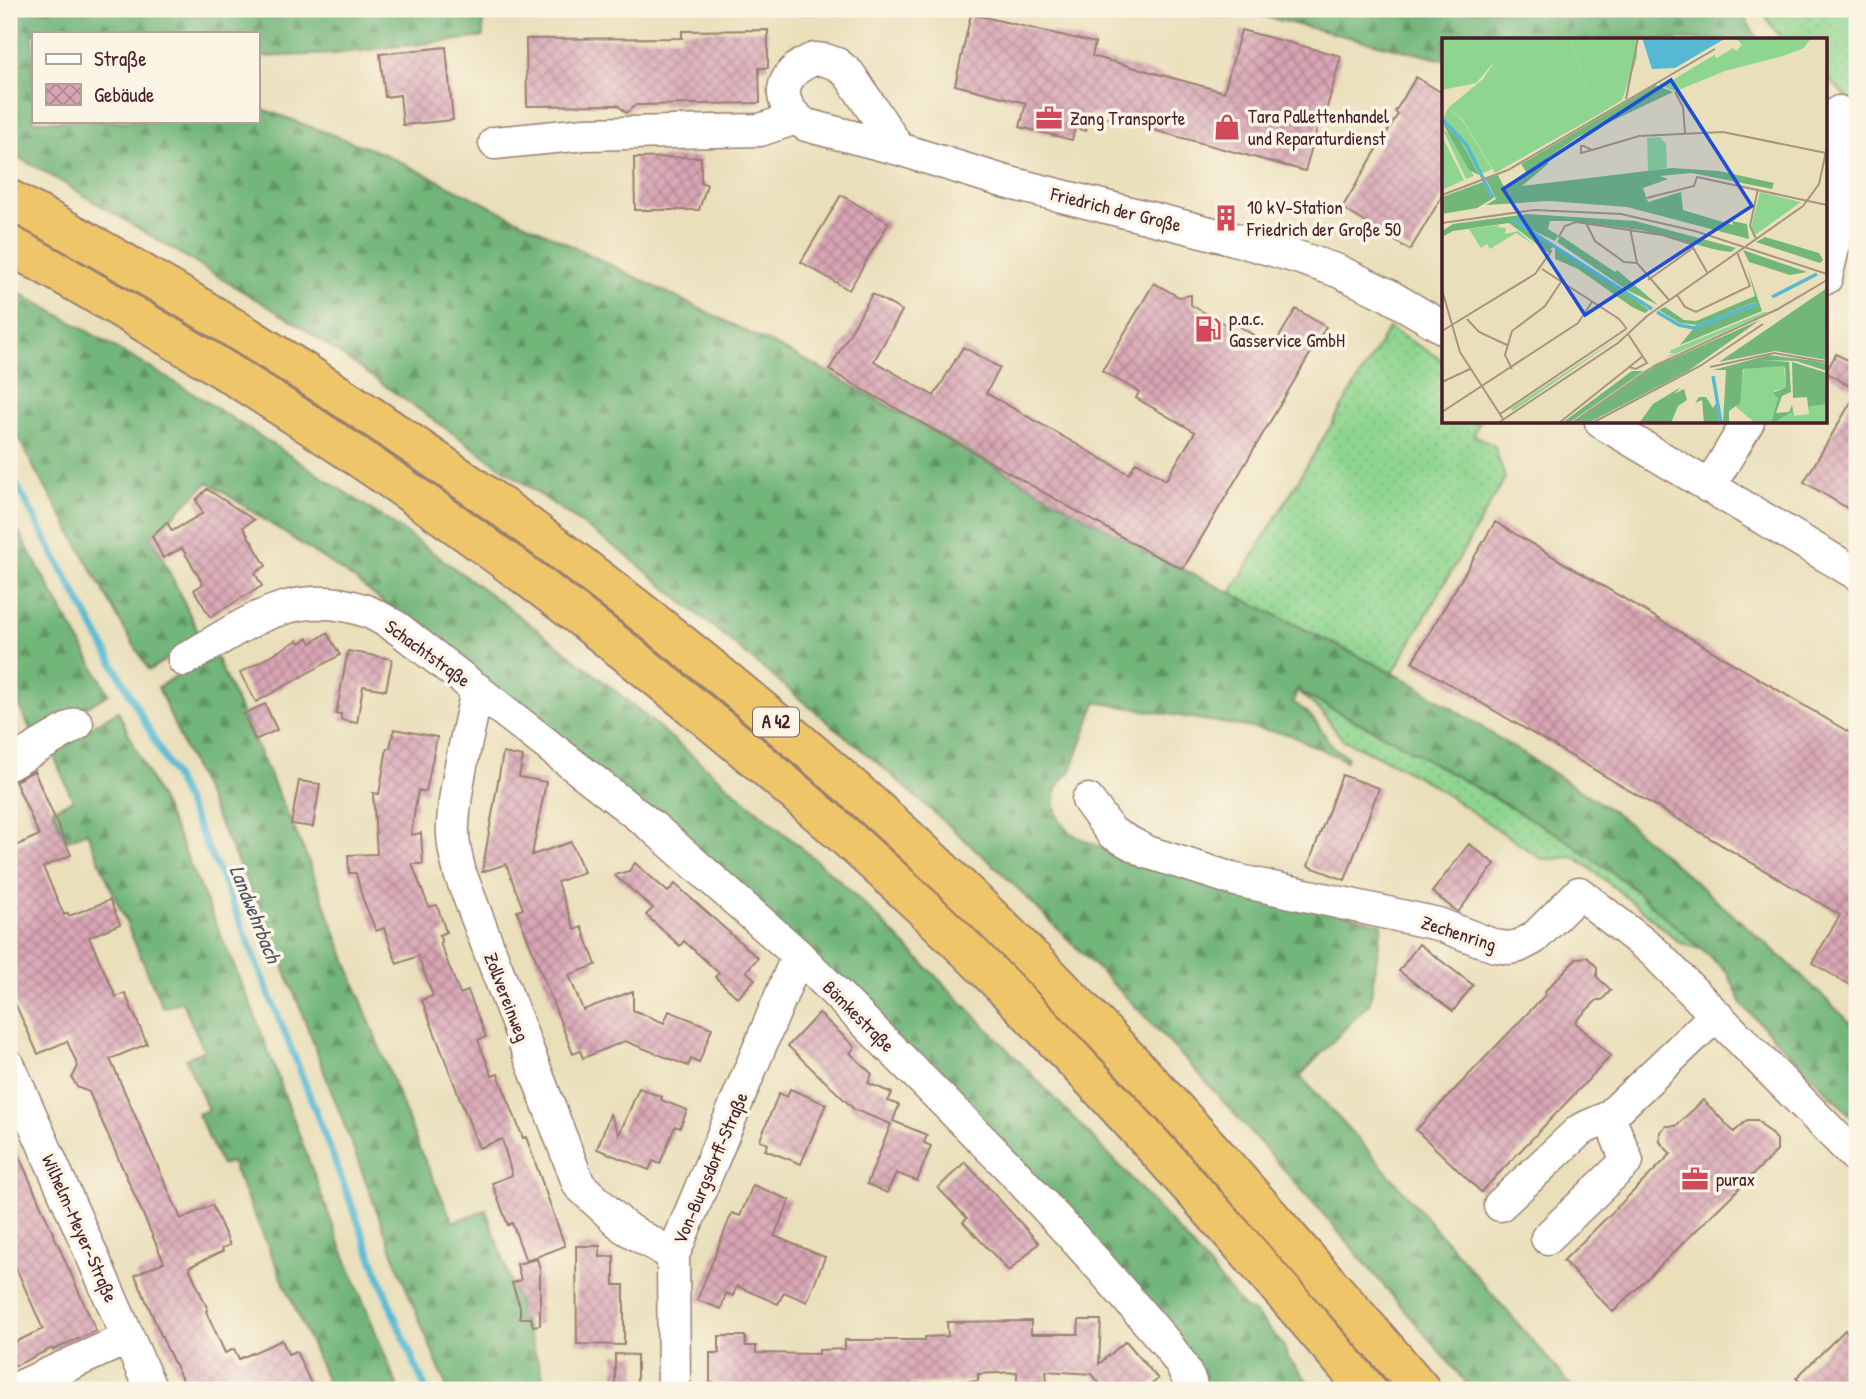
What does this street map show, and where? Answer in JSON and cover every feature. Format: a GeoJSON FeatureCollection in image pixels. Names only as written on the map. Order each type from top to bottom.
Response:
{"type":"FeatureCollection","features":[{"type":"Feature","properties":{"kind":"highway","name":"A 42"},"geometry":{"type":"LineString","coordinates":[[9,199],[181,295],[411,442],[548,540],[745,696],[851,786],[918,848],[1004,930],[1113,1041],[1224,1163],[1420,1390]]}},
{"type":"Feature","properties":{"kind":"highway","name":"A 42"},"geometry":{"type":"LineString","coordinates":[[9,245],[138,317],[382,472],[605,635],[710,720],[884,872],[999,981],[1136,1126],[1367,1390]]}},
{"type":"Feature","properties":{"kind":"street"},"geometry":{"type":"LineString","coordinates":[[495,143],[585,134],[760,131],[796,118],[787,107],[783,94],[786,81],[795,69],[814,59],[837,64],[849,74],[899,149]]}},
{"type":"Feature","properties":{"kind":"street"},"geometry":{"type":"LineString","coordinates":[[1828,269],[1835,239],[1839,190],[1839,112]]}},
{"type":"Feature","properties":{"kind":"street","name":"Friedrich der Große"},"geometry":{"type":"LineString","coordinates":[[796,118],[806,125],[899,149],[1006,182],[1297,257],[1338,271],[1386,294],[1442,327]]}},
{"type":"Feature","properties":{"kind":"street"},"geometry":{"type":"LineString","coordinates":[[1604,424],[1857,574]]}},
{"type":"Feature","properties":{"kind":"street"},"geometry":{"type":"LineString","coordinates":[[1709,487],[1747,424]]}},
{"type":"Feature","properties":{"kind":"street","name":"Schachtstraße"},"geometry":{"type":"LineString","coordinates":[[184,660],[266,613],[303,603],[335,603],[368,611],[399,629],[477,689]]}},
{"type":"Feature","properties":{"kind":"street","name":"Bömkestraße"},"geometry":{"type":"LineString","coordinates":[[477,689],[654,828],[799,955],[1009,1167],[1095,1261],[1166,1343],[1181,1364],[1192,1390]]}},
{"type":"Feature","properties":{"kind":"street","name":"Zollvereinweg"},"geometry":{"type":"LineString","coordinates":[[477,689],[453,824],[454,850],[460,873],[579,1185],[624,1227],[673,1255]]}},
{"type":"Feature","properties":{"kind":"street"},"geometry":{"type":"LineString","coordinates":[[9,764],[77,724]]}},
{"type":"Feature","properties":{"kind":"street","name":"Zechenring"},"geometry":{"type":"LineString","coordinates":[[1088,800],[1112,833],[1147,852],[1236,880],[1438,924],[1496,946],[1519,946],[1534,938],[1579,893],[1653,951],[1857,1158]]}},
{"type":"Feature","properties":{"kind":"street","name":"Von-Burgsdorff-Straße"},"geometry":{"type":"LineString","coordinates":[[674,1390],[673,1255],[799,955]]}},
{"type":"Feature","properties":{"kind":"street"},"geometry":{"type":"LineString","coordinates":[[1500,1205],[1580,1130],[1609,1116],[1716,1016]]}},
{"type":"Feature","properties":{"kind":"street","name":"Wilhelm-Meyer-Straße"},"geometry":{"type":"LineString","coordinates":[[9,1066],[151,1390]]}},
{"type":"Feature","properties":{"kind":"street"},"geometry":{"type":"LineString","coordinates":[[1547,1238],[1627,1161],[1609,1116]]}},
{"type":"Feature","properties":{"kind":"street"},"geometry":{"type":"LineString","coordinates":[[13,1390],[128,1338]]}},
{"type":"Feature","properties":{"kind":"green space"},"geometry":{"type":"Polygon","coordinates":[[[9,9],[483,9],[483,37],[332,54],[259,57],[259,32],[32,32],[32,122],[259,122],[259,108],[384,154],[817,366],[1150,553],[1411,682],[1617,814],[1785,960],[1855,1027],[1857,1122],[1743,1006],[1727,972],[1628,884],[1562,837],[1393,740],[1297,691],[1293,702],[1312,717],[1332,746],[1348,757],[1346,761],[1288,734],[1096,702],[1071,771],[1057,790],[1057,816],[1069,831],[1087,842],[1116,853],[1382,924],[1370,1002],[1300,1076],[1366,1148],[1575,1390],[1472,1390],[1319,1209],[1135,1006],[1001,872],[880,765],[626,555],[297,324],[9,153],[9,9]]]}},
{"type":"Feature","properties":{"kind":"green space"},"geometry":{"type":"Polygon","coordinates":[[[1233,9],[1742,9],[1758,38],[1442,38],[1442,60],[1233,9]]]}},
{"type":"Feature","properties":{"kind":"green space"},"geometry":{"type":"Polygon","coordinates":[[[1762,9],[1857,9],[1857,108],[1828,80],[1828,38],[1782,38],[1762,9]]]}},
{"type":"Feature","properties":{"kind":"green space"},"geometry":{"type":"Polygon","coordinates":[[[9,287],[193,393],[403,531],[563,649],[623,697],[839,880],[878,918],[1117,1163],[1244,1308],[1255,1313],[1283,1345],[1288,1358],[1315,1390],[1222,1390],[1215,1383],[1201,1385],[987,1131],[385,604],[354,579],[208,482],[152,536],[200,636],[149,670],[35,470],[9,419],[9,287]]]}},
{"type":"Feature","properties":{"kind":"green space"},"geometry":{"type":"Polygon","coordinates":[[[1389,328],[1442,360],[1442,424],[1479,424],[1473,434],[1494,446],[1505,478],[1393,673],[1231,593],[1389,328]]]}},
{"type":"Feature","properties":{"kind":"green space"},"geometry":{"type":"Polygon","coordinates":[[[9,515],[109,694],[33,735],[9,685],[9,515]]]}},
{"type":"Feature","properties":{"kind":"green space"},"geometry":{"type":"Polygon","coordinates":[[[216,657],[306,855],[420,1150],[453,1222],[486,1210],[548,1390],[448,1390],[261,912],[158,687],[216,657]]]}},
{"type":"Feature","properties":{"kind":"green space"},"geometry":{"type":"Polygon","coordinates":[[[1297,691],[1393,740],[1562,837],[1628,884],[1703,950],[1679,942],[1577,858],[1540,858],[1431,784],[1342,739],[1321,711],[1297,691]]]}},
{"type":"Feature","properties":{"kind":"green space"},"geometry":{"type":"Polygon","coordinates":[[[118,711],[180,841],[253,1010],[336,1234],[399,1390],[331,1390],[231,1162],[221,1165],[198,1114],[208,1110],[186,1059],[204,1050],[182,1001],[163,1008],[87,832],[66,841],[52,809],[73,800],[53,754],[118,711]]]}},
{"type":"Feature","properties":{"kind":"building"},"geometry":{"type":"Polygon","coordinates":[[[971,14],[1095,43],[1092,56],[1224,92],[1241,30],[1341,56],[1324,119],[1320,118],[1305,171],[1090,113],[1086,131],[1075,128],[1072,140],[1020,127],[1026,103],[955,85],[971,14]]]}},
{"type":"Feature","properties":{"kind":"building"},"geometry":{"type":"Polygon","coordinates":[[[768,30],[768,68],[759,68],[760,103],[636,105],[626,113],[618,105],[527,106],[526,39],[682,38],[682,31],[768,30]]]}},
{"type":"Feature","properties":{"kind":"building"},"geometry":{"type":"Polygon","coordinates":[[[446,47],[453,120],[403,125],[400,95],[385,97],[380,54],[446,47]]]}},
{"type":"Feature","properties":{"kind":"building"},"geometry":{"type":"Polygon","coordinates":[[[1416,77],[1442,93],[1442,196],[1410,250],[1342,208],[1398,114],[1395,112],[1416,77]]]}},
{"type":"Feature","properties":{"kind":"building"},"geometry":{"type":"Polygon","coordinates":[[[701,157],[701,183],[707,184],[699,210],[635,210],[634,158],[701,157]]]}},
{"type":"Feature","properties":{"kind":"building"},"geometry":{"type":"Polygon","coordinates":[[[841,195],[889,223],[849,290],[801,262],[841,195]]]}},
{"type":"Feature","properties":{"kind":"building"},"geometry":{"type":"Polygon","coordinates":[[[1154,283],[1179,297],[1191,295],[1191,305],[1226,325],[1229,320],[1273,347],[1296,309],[1326,327],[1183,569],[1150,553],[829,370],[872,294],[902,311],[874,361],[934,396],[963,347],[1000,368],[986,393],[1129,474],[1136,462],[1166,480],[1195,432],[1136,398],[1139,392],[1102,371],[1154,283]]]}},
{"type":"Feature","properties":{"kind":"building"},"geometry":{"type":"Polygon","coordinates":[[[1836,354],[1857,365],[1857,391],[1828,373],[1836,354]]]}},
{"type":"Feature","properties":{"kind":"building"},"geometry":{"type":"Polygon","coordinates":[[[1857,392],[1857,514],[1804,482],[1857,392]]]}},
{"type":"Feature","properties":{"kind":"building"},"geometry":{"type":"Polygon","coordinates":[[[207,489],[254,520],[243,527],[266,566],[255,573],[262,586],[210,617],[194,590],[203,584],[182,548],[163,558],[152,536],[167,522],[172,531],[203,513],[196,500],[207,489]]]}},
{"type":"Feature","properties":{"kind":"building"},"geometry":{"type":"Polygon","coordinates":[[[1495,522],[1857,737],[1857,989],[1812,963],[1840,915],[1412,662],[1495,522]]]}},
{"type":"Feature","properties":{"kind":"building"},"geometry":{"type":"Polygon","coordinates":[[[327,633],[340,655],[256,702],[240,673],[298,640],[300,643],[308,638],[311,643],[327,633]]]}},
{"type":"Feature","properties":{"kind":"building"},"geometry":{"type":"Polygon","coordinates":[[[348,651],[392,659],[386,690],[363,686],[357,723],[341,720],[341,714],[336,714],[348,651]]]}},
{"type":"Feature","properties":{"kind":"building"},"geometry":{"type":"Polygon","coordinates":[[[265,704],[277,730],[255,740],[243,714],[265,704]]]}},
{"type":"Feature","properties":{"kind":"building"},"geometry":{"type":"Polygon","coordinates":[[[394,729],[437,737],[426,792],[418,790],[411,835],[421,833],[423,864],[412,864],[429,907],[437,905],[446,932],[439,935],[442,942],[440,943],[460,994],[468,991],[486,1037],[478,1040],[492,1076],[498,1074],[523,1138],[526,1137],[565,1246],[526,1261],[512,1223],[508,1225],[492,1183],[512,1175],[502,1139],[479,1148],[422,1000],[433,996],[418,956],[397,964],[384,928],[376,931],[362,897],[356,873],[349,873],[348,855],[377,854],[373,793],[379,794],[387,748],[390,748],[394,729]]]}},
{"type":"Feature","properties":{"kind":"building"},"geometry":{"type":"Polygon","coordinates":[[[503,753],[523,757],[519,777],[546,782],[532,855],[571,842],[584,872],[557,882],[575,930],[582,927],[596,965],[569,975],[583,1010],[633,991],[633,1010],[664,1023],[669,1011],[712,1028],[699,1063],[691,1059],[688,1066],[625,1041],[583,1058],[580,1051],[573,1054],[517,911],[523,909],[506,864],[482,872],[503,753]]]}},
{"type":"Feature","properties":{"kind":"building"},"geometry":{"type":"Polygon","coordinates":[[[34,771],[71,855],[43,867],[64,915],[68,913],[69,916],[110,900],[120,924],[89,937],[116,997],[125,993],[147,1044],[110,1059],[181,1219],[212,1205],[230,1245],[189,1267],[208,1310],[206,1311],[225,1353],[234,1349],[239,1359],[282,1340],[288,1354],[296,1351],[314,1390],[187,1390],[163,1340],[135,1275],[164,1262],[89,1092],[77,1087],[72,1078],[78,1066],[67,1041],[38,1054],[9,990],[9,849],[39,835],[15,781],[34,771]]]}},
{"type":"Feature","properties":{"kind":"building"},"geometry":{"type":"Polygon","coordinates":[[[1342,775],[1379,788],[1345,880],[1308,866],[1342,775]]]}},
{"type":"Feature","properties":{"kind":"building"},"geometry":{"type":"Polygon","coordinates":[[[299,781],[320,784],[313,827],[291,824],[299,781]]]}},
{"type":"Feature","properties":{"kind":"building"},"geometry":{"type":"Polygon","coordinates":[[[1469,844],[1495,864],[1458,912],[1432,892],[1469,844]]]}},
{"type":"Feature","properties":{"kind":"building"},"geometry":{"type":"Polygon","coordinates":[[[635,863],[668,892],[675,884],[758,958],[746,971],[755,979],[738,998],[715,977],[719,973],[684,941],[680,946],[646,915],[653,908],[614,875],[629,871],[635,863]]]}},
{"type":"Feature","properties":{"kind":"building"},"geometry":{"type":"Polygon","coordinates":[[[1419,944],[1473,985],[1453,1011],[1399,971],[1419,944]]]}},
{"type":"Feature","properties":{"kind":"building"},"geometry":{"type":"Polygon","coordinates":[[[1587,957],[1597,967],[1597,977],[1611,990],[1575,1022],[1611,1056],[1481,1192],[1416,1130],[1577,958],[1587,957]]]}},
{"type":"Feature","properties":{"kind":"building"},"geometry":{"type":"Polygon","coordinates":[[[819,1013],[855,1047],[850,1053],[872,1074],[868,1083],[892,1093],[888,1101],[899,1105],[893,1121],[927,1135],[924,1143],[931,1146],[917,1181],[896,1173],[887,1193],[867,1184],[891,1124],[855,1110],[788,1046],[819,1013]]]}},
{"type":"Feature","properties":{"kind":"building"},"geometry":{"type":"Polygon","coordinates":[[[639,1088],[687,1110],[680,1128],[675,1126],[660,1164],[653,1161],[649,1170],[597,1149],[610,1114],[619,1135],[639,1088]]]}},
{"type":"Feature","properties":{"kind":"building"},"geometry":{"type":"Polygon","coordinates":[[[790,1089],[826,1104],[801,1164],[765,1150],[768,1144],[760,1140],[779,1093],[787,1097],[790,1089]]]}},
{"type":"Feature","properties":{"kind":"building"},"geometry":{"type":"Polygon","coordinates":[[[1703,1100],[1734,1132],[1747,1120],[1757,1120],[1777,1140],[1777,1151],[1613,1312],[1563,1261],[1671,1154],[1660,1142],[1660,1132],[1666,1126],[1676,1126],[1703,1100]]]}},
{"type":"Feature","properties":{"kind":"building"},"geometry":{"type":"Polygon","coordinates":[[[9,1133],[96,1331],[15,1366],[9,1353],[9,1345],[43,1329],[9,1252],[9,1133]]]}},
{"type":"Feature","properties":{"kind":"building"},"geometry":{"type":"Polygon","coordinates":[[[965,1162],[1039,1243],[1009,1271],[963,1222],[967,1218],[938,1188],[965,1162]]]}},
{"type":"Feature","properties":{"kind":"building"},"geometry":{"type":"Polygon","coordinates":[[[753,1185],[790,1200],[774,1236],[825,1257],[807,1302],[784,1292],[778,1304],[737,1286],[733,1296],[726,1293],[721,1309],[697,1300],[732,1213],[740,1216],[753,1185]]]}},
{"type":"Feature","properties":{"kind":"building"},"geometry":{"type":"Polygon","coordinates":[[[576,1246],[600,1246],[600,1257],[614,1256],[614,1285],[624,1285],[624,1345],[577,1344],[576,1246]]]}},
{"type":"Feature","properties":{"kind":"building"},"geometry":{"type":"Polygon","coordinates":[[[537,1259],[540,1269],[540,1325],[533,1326],[531,1318],[520,1318],[520,1307],[512,1283],[521,1280],[517,1264],[537,1259]]]}},
{"type":"Feature","properties":{"kind":"building"},"geometry":{"type":"Polygon","coordinates":[[[1079,1320],[1101,1320],[1099,1364],[1126,1341],[1158,1379],[1145,1390],[1104,1389],[1092,1374],[1046,1371],[1047,1380],[1017,1381],[1017,1372],[978,1374],[978,1381],[910,1384],[910,1390],[828,1390],[828,1387],[719,1390],[719,1383],[710,1383],[710,1353],[719,1353],[719,1336],[745,1336],[746,1346],[756,1346],[756,1353],[819,1354],[819,1350],[845,1349],[845,1340],[925,1340],[925,1337],[948,1336],[947,1322],[1031,1321],[1031,1334],[1078,1334],[1079,1320]]]}},
{"type":"Feature","properties":{"kind":"building"},"geometry":{"type":"Polygon","coordinates":[[[1845,1330],[1857,1343],[1857,1372],[1839,1390],[1808,1390],[1796,1378],[1845,1330]]]}},
{"type":"Feature","properties":{"kind":"building"},"geometry":{"type":"Polygon","coordinates":[[[615,1354],[637,1355],[637,1386],[615,1386],[615,1354]]]}},
{"type":"Feature","properties":{"kind":"waterway","name":"Landwehrbach"},"geometry":{"type":"LineString","coordinates":[[9,471],[175,778],[225,885],[393,1313],[426,1390]]}},
{"type":"Feature","properties":{"kind":"place","name":"Zang Transporte"},"geometry":{"type":"Point","coordinates":[1049,118]}},
{"type":"Feature","properties":{"kind":"place","name":"Tara Pallettenhandel und Reparaturdienst"},"geometry":{"type":"Point","coordinates":[1227,127]}},
{"type":"Feature","properties":{"kind":"place","name":"10 kV-Station Friedrich der Große 50"},"geometry":{"type":"Point","coordinates":[1226,218]}},
{"type":"Feature","properties":{"kind":"place","name":"p.a.c. Gasservice GmbH"},"geometry":{"type":"Point","coordinates":[1208,329]}},
{"type":"Feature","properties":{"kind":"place","name":"purax"},"geometry":{"type":"Point","coordinates":[1695,1179]}}]}
